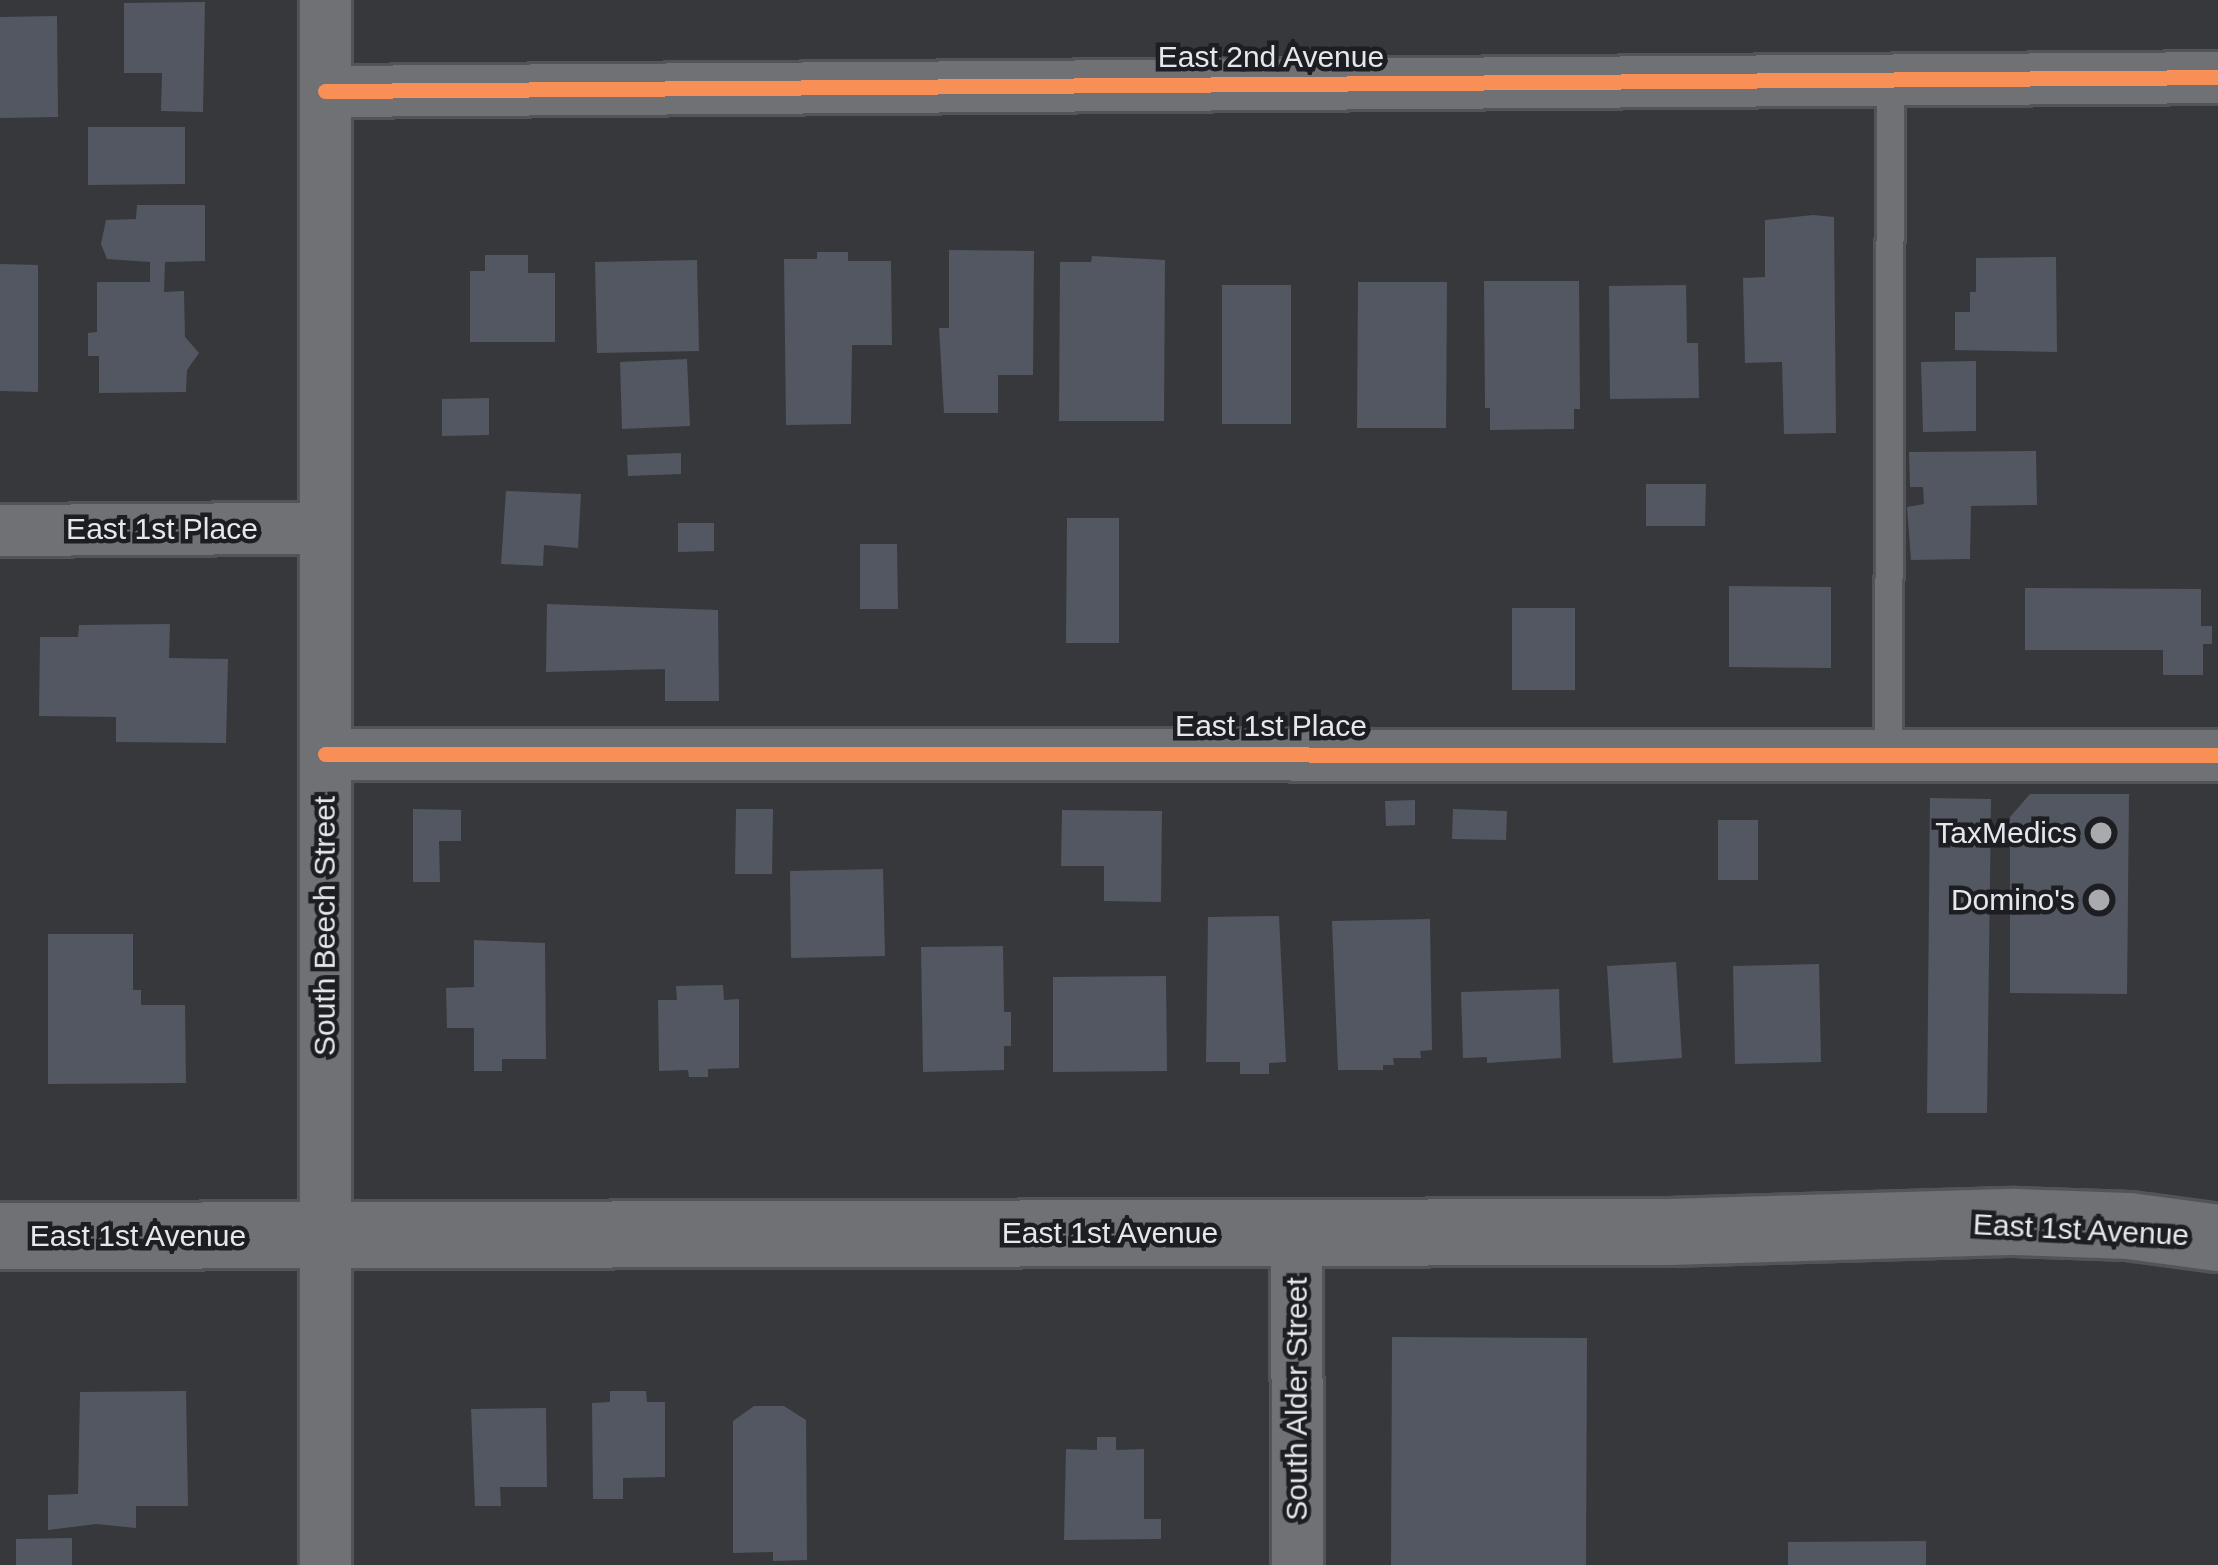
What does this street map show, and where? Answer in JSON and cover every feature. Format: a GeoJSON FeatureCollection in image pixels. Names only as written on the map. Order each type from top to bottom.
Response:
{"type":"FeatureCollection","features":[{"type":"Feature","properties":{"kind":"main road","name":"East 1st Avenue"},"geometry":{"type":"LineString","coordinates":[[0,1236],[1669,1232],[2014,1222],[2129,1226],[2218,1238]]}},
{"type":"Feature","properties":{"kind":"street","name":"South Beech Street"},"geometry":{"type":"LineString","coordinates":[[325,0],[325,1565]]}},
{"type":"Feature","properties":{"kind":"street","name":"East 2nd Avenue"},"geometry":{"type":"LineString","coordinates":[[325,91],[2218,77]]}},
{"type":"Feature","properties":{"kind":"street","name":"East 1st Place"},"geometry":{"type":"LineString","coordinates":[[0,530],[325,528]]}},
{"type":"Feature","properties":{"kind":"street","name":"East 1st Place"},"geometry":{"type":"LineString","coordinates":[[325,754],[2218,754]]}},
{"type":"Feature","properties":{"kind":"street","name":"South Alder Street"},"geometry":{"type":"LineString","coordinates":[[1296,1232],[1297,1565]]}},
{"type":"Feature","properties":{"kind":"lane"},"geometry":{"type":"LineString","coordinates":[[1888,753],[1890,80]]}},
{"type":"Feature","properties":{"kind":"building"},"geometry":{"type":"Polygon","coordinates":[[[205,2],[203,112],[161,111],[162,73],[124,73],[124,3],[205,2]]]}},
{"type":"Feature","properties":{"kind":"building"},"geometry":{"type":"Polygon","coordinates":[[[57,16],[58,117],[0,118],[0,17],[57,16]]]}},
{"type":"Feature","properties":{"kind":"building"},"geometry":{"type":"Polygon","coordinates":[[[88,127],[185,127],[185,184],[88,185],[88,127]]]}},
{"type":"Feature","properties":{"kind":"building"},"geometry":{"type":"Polygon","coordinates":[[[137,205],[205,205],[205,261],[165,262],[164,292],[184,291],[185,337],[199,353],[187,370],[186,392],[99,393],[99,356],[88,356],[88,333],[97,332],[97,282],[150,282],[150,262],[107,259],[101,244],[106,220],[136,219],[137,205]]]}},
{"type":"Feature","properties":{"kind":"building"},"geometry":{"type":"Polygon","coordinates":[[[1834,217],[1836,433],[1784,434],[1782,362],[1745,363],[1743,278],[1765,277],[1765,220],[1834,217]]]}},
{"type":"Feature","properties":{"kind":"building"},"geometry":{"type":"Polygon","coordinates":[[[949,250],[1034,251],[1033,375],[998,375],[998,413],[944,413],[939,328],[949,328],[949,250]]]}},
{"type":"Feature","properties":{"kind":"building"},"geometry":{"type":"Polygon","coordinates":[[[817,252],[848,252],[848,261],[891,261],[892,345],[852,345],[851,424],[786,425],[784,259],[817,259],[817,252]]]}},
{"type":"Feature","properties":{"kind":"building"},"geometry":{"type":"Polygon","coordinates":[[[485,255],[528,255],[528,273],[555,273],[555,342],[470,342],[470,271],[485,271],[485,255]]]}},
{"type":"Feature","properties":{"kind":"building"},"geometry":{"type":"Polygon","coordinates":[[[1092,256],[1165,260],[1164,421],[1059,421],[1060,262],[1091,262],[1092,256]]]}},
{"type":"Feature","properties":{"kind":"building"},"geometry":{"type":"Polygon","coordinates":[[[2056,257],[2057,352],[1955,350],[1955,312],[1970,312],[1970,292],[1976,292],[1976,258],[2056,257]]]}},
{"type":"Feature","properties":{"kind":"building"},"geometry":{"type":"Polygon","coordinates":[[[697,260],[699,351],[597,353],[595,262],[697,260]]]}},
{"type":"Feature","properties":{"kind":"building"},"geometry":{"type":"Polygon","coordinates":[[[0,264],[38,265],[38,392],[0,391],[0,264]]]}},
{"type":"Feature","properties":{"kind":"building"},"geometry":{"type":"Polygon","coordinates":[[[1484,281],[1579,281],[1580,409],[1574,409],[1574,429],[1490,430],[1490,408],[1485,408],[1484,281]]]}},
{"type":"Feature","properties":{"kind":"building"},"geometry":{"type":"Polygon","coordinates":[[[1358,282],[1447,282],[1446,428],[1357,428],[1358,282]]]}},
{"type":"Feature","properties":{"kind":"building"},"geometry":{"type":"Polygon","coordinates":[[[1222,285],[1291,285],[1291,424],[1222,424],[1222,285]]]}},
{"type":"Feature","properties":{"kind":"building"},"geometry":{"type":"Polygon","coordinates":[[[1686,285],[1687,343],[1698,343],[1699,398],[1610,399],[1609,286],[1686,285]]]}},
{"type":"Feature","properties":{"kind":"building"},"geometry":{"type":"Polygon","coordinates":[[[687,359],[690,426],[622,429],[620,362],[687,359]]]}},
{"type":"Feature","properties":{"kind":"building"},"geometry":{"type":"Polygon","coordinates":[[[1976,361],[1976,431],[1923,432],[1921,362],[1976,361]]]}},
{"type":"Feature","properties":{"kind":"building"},"geometry":{"type":"Polygon","coordinates":[[[489,398],[489,435],[442,436],[442,399],[489,398]]]}},
{"type":"Feature","properties":{"kind":"building"},"geometry":{"type":"Polygon","coordinates":[[[2036,451],[2037,505],[1971,506],[1970,559],[1911,560],[1907,507],[1924,504],[1923,487],[1910,487],[1909,452],[2036,451]]]}},
{"type":"Feature","properties":{"kind":"building"},"geometry":{"type":"Polygon","coordinates":[[[681,453],[681,474],[628,476],[627,455],[681,453]]]}},
{"type":"Feature","properties":{"kind":"building"},"geometry":{"type":"Polygon","coordinates":[[[1646,484],[1706,484],[1705,526],[1646,526],[1646,484]]]}},
{"type":"Feature","properties":{"kind":"building"},"geometry":{"type":"Polygon","coordinates":[[[506,491],[581,494],[578,548],[544,545],[543,566],[501,564],[506,491]]]}},
{"type":"Feature","properties":{"kind":"building"},"geometry":{"type":"Polygon","coordinates":[[[1067,518],[1119,518],[1119,643],[1066,643],[1067,518]]]}},
{"type":"Feature","properties":{"kind":"building"},"geometry":{"type":"Polygon","coordinates":[[[678,523],[714,523],[714,551],[678,552],[678,523]]]}},
{"type":"Feature","properties":{"kind":"building"},"geometry":{"type":"Polygon","coordinates":[[[860,544],[897,544],[898,609],[860,609],[860,544]]]}},
{"type":"Feature","properties":{"kind":"building"},"geometry":{"type":"Polygon","coordinates":[[[1729,586],[1831,587],[1831,668],[1729,667],[1729,586]]]}},
{"type":"Feature","properties":{"kind":"building"},"geometry":{"type":"Polygon","coordinates":[[[2025,588],[2201,589],[2201,626],[2212,626],[2212,644],[2203,644],[2203,675],[2163,675],[2163,650],[2025,650],[2025,588]]]}},
{"type":"Feature","properties":{"kind":"building"},"geometry":{"type":"Polygon","coordinates":[[[547,604],[718,610],[719,701],[665,701],[665,669],[546,672],[547,604]]]}},
{"type":"Feature","properties":{"kind":"building"},"geometry":{"type":"Polygon","coordinates":[[[1512,608],[1575,608],[1575,690],[1512,690],[1512,608]]]}},
{"type":"Feature","properties":{"kind":"building"},"geometry":{"type":"Polygon","coordinates":[[[170,624],[169,658],[228,659],[226,743],[116,742],[116,717],[39,716],[40,637],[78,637],[79,625],[170,624]]]}},
{"type":"Feature","properties":{"kind":"building"},"geometry":{"type":"Polygon","coordinates":[[[2030,794],[2129,794],[2127,994],[2010,993],[2010,817],[2030,794]]]}},
{"type":"Feature","properties":{"kind":"building"},"geometry":{"type":"Polygon","coordinates":[[[1930,798],[1991,799],[1987,1113],[1927,1113],[1930,798]]]}},
{"type":"Feature","properties":{"kind":"building"},"geometry":{"type":"Polygon","coordinates":[[[1415,800],[1415,825],[1386,826],[1385,801],[1415,800]]]}},
{"type":"Feature","properties":{"kind":"building"},"geometry":{"type":"Polygon","coordinates":[[[413,809],[461,810],[461,841],[439,841],[440,882],[413,882],[413,809]]]}},
{"type":"Feature","properties":{"kind":"building"},"geometry":{"type":"Polygon","coordinates":[[[736,809],[773,809],[772,874],[735,874],[736,809]]]}},
{"type":"Feature","properties":{"kind":"building"},"geometry":{"type":"Polygon","coordinates":[[[1453,809],[1507,811],[1506,840],[1452,839],[1453,809]]]}},
{"type":"Feature","properties":{"kind":"building"},"geometry":{"type":"Polygon","coordinates":[[[1062,810],[1162,811],[1161,902],[1104,901],[1104,866],[1061,866],[1062,810]]]}},
{"type":"Feature","properties":{"kind":"building"},"geometry":{"type":"Polygon","coordinates":[[[1718,820],[1758,820],[1758,880],[1718,880],[1718,820]]]}},
{"type":"Feature","properties":{"kind":"building"},"geometry":{"type":"Polygon","coordinates":[[[883,869],[885,956],[791,958],[790,871],[883,869]]]}},
{"type":"Feature","properties":{"kind":"building"},"geometry":{"type":"Polygon","coordinates":[[[1279,916],[1286,1062],[1269,1063],[1269,1074],[1240,1074],[1240,1062],[1206,1062],[1208,917],[1279,916]]]}},
{"type":"Feature","properties":{"kind":"building"},"geometry":{"type":"Polygon","coordinates":[[[1430,919],[1432,1050],[1420,1051],[1421,1058],[1393,1058],[1394,1065],[1383,1065],[1383,1070],[1338,1070],[1332,921],[1430,919]]]}},
{"type":"Feature","properties":{"kind":"building"},"geometry":{"type":"Polygon","coordinates":[[[48,934],[133,934],[133,990],[141,990],[141,1005],[185,1005],[186,1083],[48,1084],[48,934]]]}},
{"type":"Feature","properties":{"kind":"building"},"geometry":{"type":"Polygon","coordinates":[[[474,940],[545,943],[546,1059],[502,1059],[502,1071],[474,1071],[474,1028],[447,1028],[446,988],[474,987],[474,940]]]}},
{"type":"Feature","properties":{"kind":"building"},"geometry":{"type":"Polygon","coordinates":[[[1003,946],[1004,1012],[1011,1012],[1011,1046],[1004,1046],[1004,1070],[923,1072],[921,947],[1003,946]]]}},
{"type":"Feature","properties":{"kind":"building"},"geometry":{"type":"Polygon","coordinates":[[[1676,962],[1682,1058],[1613,1063],[1607,966],[1676,962]]]}},
{"type":"Feature","properties":{"kind":"building"},"geometry":{"type":"Polygon","coordinates":[[[1819,964],[1821,1062],[1735,1064],[1733,966],[1819,964]]]}},
{"type":"Feature","properties":{"kind":"building"},"geometry":{"type":"Polygon","coordinates":[[[1166,976],[1167,1071],[1053,1072],[1053,977],[1166,976]]]}},
{"type":"Feature","properties":{"kind":"building"},"geometry":{"type":"Polygon","coordinates":[[[723,985],[724,1000],[739,999],[739,1068],[708,1069],[708,1077],[689,1077],[688,1070],[659,1071],[658,1000],[677,1000],[676,986],[723,985]]]}},
{"type":"Feature","properties":{"kind":"building"},"geometry":{"type":"Polygon","coordinates":[[[1559,989],[1561,1058],[1487,1063],[1487,1057],[1463,1058],[1461,992],[1559,989]]]}},
{"type":"Feature","properties":{"kind":"building"},"geometry":{"type":"Polygon","coordinates":[[[1392,1337],[1587,1338],[1586,1565],[1391,1565],[1392,1337]]]}},
{"type":"Feature","properties":{"kind":"building"},"geometry":{"type":"Polygon","coordinates":[[[186,1391],[188,1506],[136,1506],[136,1528],[96,1524],[48,1530],[48,1495],[78,1494],[80,1392],[186,1391]]]}},
{"type":"Feature","properties":{"kind":"building"},"geometry":{"type":"Polygon","coordinates":[[[610,1391],[646,1391],[647,1402],[665,1402],[665,1477],[623,1478],[623,1499],[593,1499],[592,1403],[610,1402],[610,1391]]]}},
{"type":"Feature","properties":{"kind":"building"},"geometry":{"type":"Polygon","coordinates":[[[754,1406],[784,1406],[806,1420],[807,1560],[773,1561],[773,1552],[733,1553],[733,1421],[754,1406]]]}},
{"type":"Feature","properties":{"kind":"building"},"geometry":{"type":"Polygon","coordinates":[[[546,1408],[547,1487],[500,1487],[501,1506],[475,1506],[471,1409],[546,1408]]]}},
{"type":"Feature","properties":{"kind":"building"},"geometry":{"type":"Polygon","coordinates":[[[1097,1437],[1116,1437],[1116,1450],[1144,1449],[1144,1519],[1161,1519],[1161,1539],[1064,1540],[1066,1449],[1097,1450],[1097,1437]]]}},
{"type":"Feature","properties":{"kind":"building"},"geometry":{"type":"Polygon","coordinates":[[[72,1538],[72,1565],[16,1565],[16,1539],[72,1538]]]}},
{"type":"Feature","properties":{"kind":"building"},"geometry":{"type":"Polygon","coordinates":[[[1926,1541],[1926,1565],[1788,1565],[1788,1542],[1926,1541]]]}},
{"type":"Feature","properties":{"kind":"cycle path"},"geometry":{"type":"LineString","coordinates":[[325,91],[2218,77]]}},
{"type":"Feature","properties":{"kind":"cycle path"},"geometry":{"type":"LineString","coordinates":[[325,754],[2218,755]]}},
{"type":"Feature","properties":{"kind":"place","name":"TaxMedics"},"geometry":{"type":"Point","coordinates":[2101,833]}},
{"type":"Feature","properties":{"kind":"place","name":"Domino's"},"geometry":{"type":"Point","coordinates":[2099,900]}}]}
